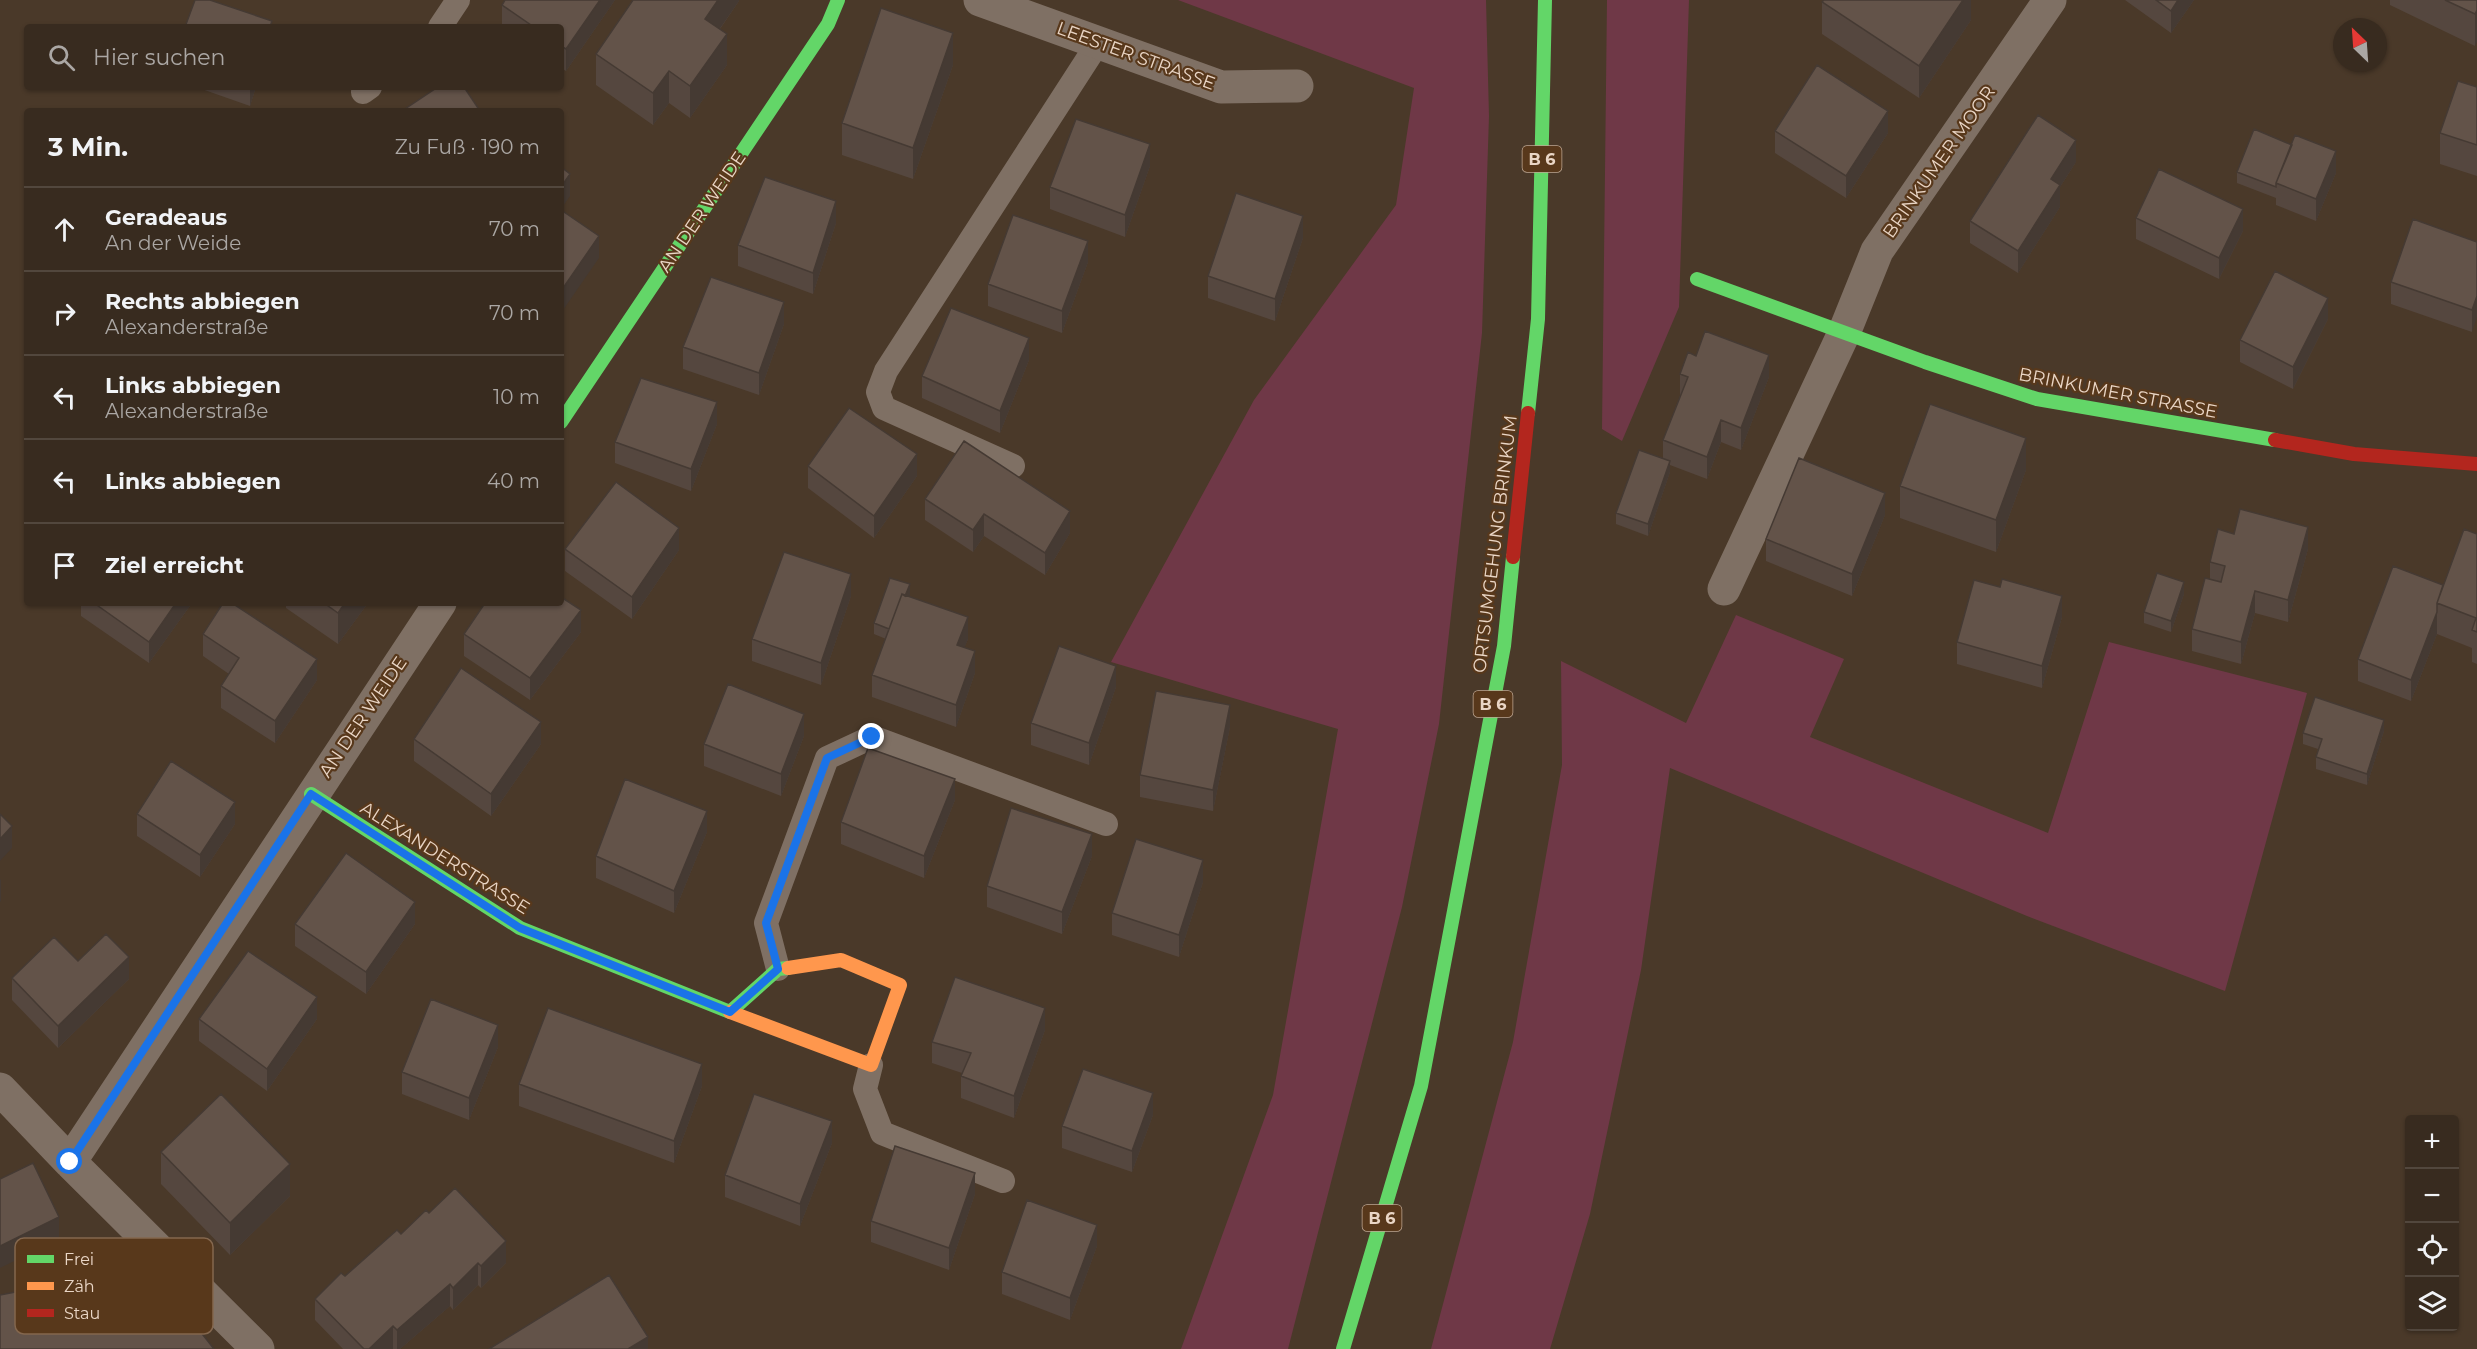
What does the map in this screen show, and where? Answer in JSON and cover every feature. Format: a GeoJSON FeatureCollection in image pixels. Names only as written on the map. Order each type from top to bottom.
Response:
{"type":"FeatureCollection","features":[{"type":"Feature","properties":{"kind":"main road","name":"AN DER WEIDE"},"geometry":{"type":"LineString","coordinates":[[564,418],[828,24],[838,0]]}},
{"type":"Feature","properties":{"kind":"main road","name":"ORTSUMGEHUNG BRINKUM"},"geometry":{"type":"LineString","coordinates":[[1343,1349],[1421,1086],[1504,646],[1538,319],[1545,0]]}},
{"type":"Feature","properties":{"kind":"main road","name":"BRINKUMER STRASSE"},"geometry":{"type":"LineString","coordinates":[[1697,279],[1844,333],[2037,399],[2354,454],[2477,464]]}},
{"type":"Feature","properties":{"kind":"main road","name":"ALEXANDERSTRASSE"},"geometry":{"type":"LineString","coordinates":[[311,794],[520,928],[730,1012],[871,1065]]}},
{"type":"Feature","properties":{"kind":"main road"},"geometry":{"type":"LineString","coordinates":[[730,1012],[778,969],[842,960],[900,985],[871,1065]]}},
{"type":"Feature","properties":{"kind":"street","name":"LEESTER STRASSE"},"geometry":{"type":"LineString","coordinates":[[980,0],[1221,87],[1297,86]]}},
{"type":"Feature","properties":{"kind":"street","name":"BRINKUMER MOOR"},"geometry":{"type":"LineString","coordinates":[[1724,589],[1844,333],[1877,250],[2050,0]]}},
{"type":"Feature","properties":{"kind":"street","name":"AN DER WEIDE"},"geometry":{"type":"LineString","coordinates":[[70,1162],[311,794],[438,606]]}},
{"type":"Feature","properties":{"kind":"street"},"geometry":{"type":"LineString","coordinates":[[0,1089],[146,1238]]}},
{"type":"Feature","properties":{"kind":"street"},"geometry":{"type":"LineString","coordinates":[[213,1304],[258,1349]]}},
{"type":"Feature","properties":{"kind":"lane"},"geometry":{"type":"LineString","coordinates":[[442,24],[458,0]]}},
{"type":"Feature","properties":{"kind":"lane"},"geometry":{"type":"LineString","coordinates":[[1013,466],[884,408],[878,392],[886,371],[1098,43]]}},
{"type":"Feature","properties":{"kind":"lane"},"geometry":{"type":"LineString","coordinates":[[778,969],[766,923],[827,758],[872,737],[1106,824]]}},
{"type":"Feature","properties":{"kind":"lane"},"geometry":{"type":"LineString","coordinates":[[871,1065],[865,1089],[882,1133],[1003,1181]]}},
{"type":"Feature","properties":{"kind":"shaded area"},"geometry":{"type":"Polygon","coordinates":[[[1178,0],[1486,0],[1489,116],[1482,333],[1439,724],[1402,907],[1288,1349],[1181,1349],[1273,1095],[1338,729],[1111,662],[1254,400],[1396,205],[1414,88],[1178,0]]]}},
{"type":"Feature","properties":{"kind":"shaded area"},"geometry":{"type":"Polygon","coordinates":[[[1607,0],[1689,0],[1679,307],[1622,441],[1602,429],[1607,0]]]}},
{"type":"Feature","properties":{"kind":"shaded area"},"geometry":{"type":"Polygon","coordinates":[[[1736,615],[1844,659],[1810,737],[2048,833],[2109,642],[2307,693],[2225,991],[2027,916],[1670,768],[1641,970],[1590,1214],[1550,1349],[1431,1349],[1513,1042],[1562,765],[1561,661],[1686,723],[1736,615]]]}},
{"type":"Feature","properties":{"kind":"building"},"geometry":{"type":"Polygon","coordinates":[[[195,0],[210,0],[272,21],[271,24],[186,24],[195,0]]]}},
{"type":"Feature","properties":{"kind":"building"},"geometry":{"type":"Polygon","coordinates":[[[505,0],[600,0],[566,49],[564,48],[564,24],[530,24],[502,5],[505,0]]]}},
{"type":"Feature","properties":{"kind":"building"},"geometry":{"type":"Polygon","coordinates":[[[633,0],[718,0],[705,19],[727,34],[690,86],[669,71],[653,93],[596,54],[633,0]]]}},
{"type":"Feature","properties":{"kind":"building"},"geometry":{"type":"Polygon","coordinates":[[[1824,0],[1963,0],[1919,66],[1822,2],[1824,0]]]}},
{"type":"Feature","properties":{"kind":"building"},"geometry":{"type":"Polygon","coordinates":[[[2156,0],[2178,0],[2171,11],[2156,0]]]}},
{"type":"Feature","properties":{"kind":"building"},"geometry":{"type":"Polygon","coordinates":[[[2445,0],[2477,0],[2477,10],[2475,14],[2445,0]]]}},
{"type":"Feature","properties":{"kind":"building"},"geometry":{"type":"Polygon","coordinates":[[[881,8],[953,33],[913,148],[842,123],[881,8]]]}},
{"type":"Feature","properties":{"kind":"building"},"geometry":{"type":"Polygon","coordinates":[[[1817,65],[1888,111],[1846,176],[1775,131],[1817,65]]]}},
{"type":"Feature","properties":{"kind":"building"},"geometry":{"type":"Polygon","coordinates":[[[2458,81],[2477,87],[2477,145],[2440,133],[2458,81]]]}},
{"type":"Feature","properties":{"kind":"building"},"geometry":{"type":"Polygon","coordinates":[[[434,90],[466,90],[478,108],[406,108],[434,90]]]}},
{"type":"Feature","properties":{"kind":"building"},"geometry":{"type":"Polygon","coordinates":[[[2038,115],[2076,140],[2051,179],[2060,185],[2018,251],[1970,221],[2038,115]]]}},
{"type":"Feature","properties":{"kind":"building"},"geometry":{"type":"Polygon","coordinates":[[[1076,119],[1150,144],[1125,215],[1050,187],[1076,119]]]}},
{"type":"Feature","properties":{"kind":"building"},"geometry":{"type":"Polygon","coordinates":[[[2254,129],[2292,145],[2276,187],[2237,172],[2254,129]]]}},
{"type":"Feature","properties":{"kind":"building"},"geometry":{"type":"Polygon","coordinates":[[[2295,135],[2336,151],[2316,199],[2276,183],[2295,135]]]}},
{"type":"Feature","properties":{"kind":"building"},"geometry":{"type":"Polygon","coordinates":[[[564,169],[570,174],[564,183],[564,169]]]}},
{"type":"Feature","properties":{"kind":"building"},"geometry":{"type":"Polygon","coordinates":[[[2159,169],[2243,209],[2219,258],[2136,218],[2159,169]]]}},
{"type":"Feature","properties":{"kind":"building"},"geometry":{"type":"Polygon","coordinates":[[[765,177],[836,201],[813,273],[738,245],[765,177]]]}},
{"type":"Feature","properties":{"kind":"building"},"geometry":{"type":"Polygon","coordinates":[[[1236,193],[1303,216],[1275,299],[1208,276],[1236,193]]]}},
{"type":"Feature","properties":{"kind":"building"},"geometry":{"type":"Polygon","coordinates":[[[564,212],[599,236],[564,287],[564,212]]]}},
{"type":"Feature","properties":{"kind":"building"},"geometry":{"type":"Polygon","coordinates":[[[1013,215],[1088,241],[1062,311],[988,284],[1013,215]]]}},
{"type":"Feature","properties":{"kind":"building"},"geometry":{"type":"Polygon","coordinates":[[[2413,219],[2477,242],[2477,296],[2472,310],[2391,282],[2413,219]]]}},
{"type":"Feature","properties":{"kind":"building"},"geometry":{"type":"Polygon","coordinates":[[[2275,271],[2328,298],[2293,367],[2240,340],[2275,271]]]}},
{"type":"Feature","properties":{"kind":"building"},"geometry":{"type":"Polygon","coordinates":[[[711,277],[784,302],[759,373],[683,347],[711,277]]]}},
{"type":"Feature","properties":{"kind":"building"},"geometry":{"type":"Polygon","coordinates":[[[951,308],[1029,338],[1000,411],[922,376],[951,308]]]}},
{"type":"Feature","properties":{"kind":"building"},"geometry":{"type":"Polygon","coordinates":[[[1705,331],[1769,355],[1741,428],[1721,420],[1707,457],[1663,440],[1688,377],[1680,374],[1688,352],[1696,356],[1705,331]]]}},
{"type":"Feature","properties":{"kind":"building"},"geometry":{"type":"Polygon","coordinates":[[[641,378],[717,402],[691,469],[615,442],[641,378]]]}},
{"type":"Feature","properties":{"kind":"building"},"geometry":{"type":"Polygon","coordinates":[[[1930,404],[2026,438],[1996,520],[1900,486],[1930,404]]]}},
{"type":"Feature","properties":{"kind":"building"},"geometry":{"type":"Polygon","coordinates":[[[849,408],[917,454],[874,516],[808,466],[849,408]]]}},
{"type":"Feature","properties":{"kind":"building"},"geometry":{"type":"Polygon","coordinates":[[[964,441],[1070,511],[1045,553],[984,514],[973,530],[925,499],[964,441]]]}},
{"type":"Feature","properties":{"kind":"building"},"geometry":{"type":"Polygon","coordinates":[[[1639,450],[1670,461],[1648,524],[1616,513],[1639,450]]]}},
{"type":"Feature","properties":{"kind":"building"},"geometry":{"type":"Polygon","coordinates":[[[1799,458],[1885,493],[1852,574],[1766,539],[1799,458]]]}},
{"type":"Feature","properties":{"kind":"building"},"geometry":{"type":"Polygon","coordinates":[[[616,482],[679,528],[632,597],[565,549],[616,482]]]}},
{"type":"Feature","properties":{"kind":"building"},"geometry":{"type":"Polygon","coordinates":[[[2240,509],[2308,527],[2288,600],[2255,591],[2241,642],[2192,629],[2205,578],[2221,582],[2225,566],[2210,562],[2218,529],[2234,534],[2240,509]]]}},
{"type":"Feature","properties":{"kind":"building"},"geometry":{"type":"Polygon","coordinates":[[[2464,529],[2477,534],[2477,632],[2472,630],[2476,618],[2437,603],[2464,529]]]}},
{"type":"Feature","properties":{"kind":"building"},"geometry":{"type":"Polygon","coordinates":[[[784,552],[851,574],[821,663],[752,639],[784,552]]]}},
{"type":"Feature","properties":{"kind":"building"},"geometry":{"type":"Polygon","coordinates":[[[2393,566],[2443,585],[2437,603],[2437,612],[2411,680],[2358,659],[2393,566]]]}},
{"type":"Feature","properties":{"kind":"building"},"geometry":{"type":"Polygon","coordinates":[[[2157,573],[2184,582],[2171,621],[2144,612],[2157,573]]]}},
{"type":"Feature","properties":{"kind":"building"},"geometry":{"type":"Polygon","coordinates":[[[890,578],[910,584],[905,596],[902,594],[889,629],[874,623],[890,578]]]}},
{"type":"Feature","properties":{"kind":"building"},"geometry":{"type":"Polygon","coordinates":[[[2002,579],[2062,596],[2042,666],[1957,642],[1974,580],[2000,587],[2002,579]]]}},
{"type":"Feature","properties":{"kind":"building"},"geometry":{"type":"Polygon","coordinates":[[[902,594],[968,617],[957,645],[975,651],[956,705],[872,675],[902,594]]]}},
{"type":"Feature","properties":{"kind":"building"},"geometry":{"type":"Polygon","coordinates":[[[564,599],[581,610],[530,678],[464,634],[483,606],[564,606],[564,599]]]}},
{"type":"Feature","properties":{"kind":"building"},"geometry":{"type":"Polygon","coordinates":[[[98,606],[174,606],[149,642],[98,606]]]}},
{"type":"Feature","properties":{"kind":"building"},"geometry":{"type":"Polygon","coordinates":[[[221,606],[237,606],[317,659],[275,721],[221,686],[239,658],[203,634],[221,606]]]}},
{"type":"Feature","properties":{"kind":"building"},"geometry":{"type":"Polygon","coordinates":[[[328,606],[343,606],[338,613],[328,606]]]}},
{"type":"Feature","properties":{"kind":"building"},"geometry":{"type":"Polygon","coordinates":[[[1059,646],[1116,666],[1089,743],[1031,723],[1059,646]]]}},
{"type":"Feature","properties":{"kind":"building"},"geometry":{"type":"Polygon","coordinates":[[[461,668],[541,722],[491,794],[414,739],[461,668]]]}},
{"type":"Feature","properties":{"kind":"building"},"geometry":{"type":"Polygon","coordinates":[[[728,684],[804,714],[781,774],[704,744],[728,684]]]}},
{"type":"Feature","properties":{"kind":"building"},"geometry":{"type":"Polygon","coordinates":[[[1156,691],[1230,705],[1213,790],[1140,775],[1156,691]]]}},
{"type":"Feature","properties":{"kind":"building"},"geometry":{"type":"Polygon","coordinates":[[[2315,697],[2384,720],[2367,774],[2316,757],[2322,739],[2303,733],[2315,697]]]}},
{"type":"Feature","properties":{"kind":"building"},"geometry":{"type":"Polygon","coordinates":[[[868,748],[955,779],[924,856],[841,822],[868,748]]]}},
{"type":"Feature","properties":{"kind":"building"},"geometry":{"type":"Polygon","coordinates":[[[171,761],[235,802],[200,855],[137,814],[171,761]]]}},
{"type":"Feature","properties":{"kind":"building"},"geometry":{"type":"Polygon","coordinates":[[[625,779],[707,811],[674,891],[596,856],[625,779]]]}},
{"type":"Feature","properties":{"kind":"building"},"geometry":{"type":"Polygon","coordinates":[[[1011,808],[1092,834],[1062,912],[987,886],[1011,808]]]}},
{"type":"Feature","properties":{"kind":"building"},"geometry":{"type":"Polygon","coordinates":[[[0,814],[12,826],[0,839],[0,814]]]}},
{"type":"Feature","properties":{"kind":"building"},"geometry":{"type":"Polygon","coordinates":[[[1136,839],[1203,860],[1179,935],[1112,913],[1136,839]]]}},
{"type":"Feature","properties":{"kind":"building"},"geometry":{"type":"Polygon","coordinates":[[[346,853],[415,902],[366,972],[295,924],[346,853]]]}},
{"type":"Feature","properties":{"kind":"building"},"geometry":{"type":"Polygon","coordinates":[[[106,934],[129,957],[58,1026],[12,978],[54,937],[78,961],[106,934]]]}},
{"type":"Feature","properties":{"kind":"building"},"geometry":{"type":"Polygon","coordinates":[[[248,951],[317,997],[267,1069],[199,1019],[248,951]]]}},
{"type":"Feature","properties":{"kind":"building"},"geometry":{"type":"Polygon","coordinates":[[[955,977],[1045,1008],[1014,1096],[961,1076],[971,1053],[932,1042],[955,977]]]}},
{"type":"Feature","properties":{"kind":"building"},"geometry":{"type":"Polygon","coordinates":[[[431,999],[498,1025],[469,1098],[402,1072],[431,999]]]}},
{"type":"Feature","properties":{"kind":"building"},"geometry":{"type":"Polygon","coordinates":[[[548,1008],[702,1064],[674,1141],[519,1084],[548,1008]]]}},
{"type":"Feature","properties":{"kind":"building"},"geometry":{"type":"Polygon","coordinates":[[[1083,1069],[1153,1093],[1132,1151],[1062,1126],[1083,1069]]]}},
{"type":"Feature","properties":{"kind":"building"},"geometry":{"type":"Polygon","coordinates":[[[221,1094],[290,1164],[230,1223],[161,1152],[221,1094]]]}},
{"type":"Feature","properties":{"kind":"building"},"geometry":{"type":"Polygon","coordinates":[[[754,1094],[832,1121],[800,1204],[725,1175],[754,1094]]]}},
{"type":"Feature","properties":{"kind":"building"},"geometry":{"type":"Polygon","coordinates":[[[895,1146],[975,1173],[949,1248],[871,1221],[895,1146]]]}},
{"type":"Feature","properties":{"kind":"building"},"geometry":{"type":"Polygon","coordinates":[[[33,1163],[59,1217],[0,1246],[0,1179],[33,1163]]]}},
{"type":"Feature","properties":{"kind":"building"},"geometry":{"type":"Polygon","coordinates":[[[455,1188],[506,1241],[481,1266],[478,1263],[453,1288],[450,1284],[397,1330],[393,1326],[369,1349],[364,1349],[315,1299],[341,1273],[345,1276],[397,1230],[401,1234],[426,1210],[429,1213],[455,1188]]]}},
{"type":"Feature","properties":{"kind":"building"},"geometry":{"type":"Polygon","coordinates":[[[1027,1200],[1097,1225],[1070,1298],[1002,1272],[1027,1200]]]}},
{"type":"Feature","properties":{"kind":"building"},"geometry":{"type":"Polygon","coordinates":[[[609,1275],[648,1337],[628,1349],[489,1349],[609,1275]]]}},
{"type":"Feature","properties":{"kind":"building"},"geometry":{"type":"Polygon","coordinates":[[[15,1292],[15,1334],[202,1334],[214,1349],[0,1349],[0,1295],[15,1292]]]}},
{"type":"Feature","properties":{"kind":"traffic: fast"},"geometry":{"type":"LineString","coordinates":[[564,418],[828,24],[838,0]]}},
{"type":"Feature","properties":{"kind":"traffic: fast"},"geometry":{"type":"LineString","coordinates":[[1528,413],[1538,319],[1545,0]]}},
{"type":"Feature","properties":{"kind":"traffic: fast"},"geometry":{"type":"LineString","coordinates":[[1697,279],[1925,362],[2037,399],[2275,440]]}},
{"type":"Feature","properties":{"kind":"traffic: fast"},"geometry":{"type":"LineString","coordinates":[[1343,1349],[1421,1086],[1504,646],[1513,557]]}},
{"type":"Feature","properties":{"kind":"traffic: fast"},"geometry":{"type":"LineString","coordinates":[[311,794],[520,928],[730,1012],[778,969],[788,968]]}},
{"type":"Feature","properties":{"kind":"traffic: slow"},"geometry":{"type":"LineString","coordinates":[[730,1012],[871,1065],[900,985],[841,960],[788,968]]}},
{"type":"Feature","properties":{"kind":"traffic: jam"},"geometry":{"type":"LineString","coordinates":[[1513,557],[1528,413]]}},
{"type":"Feature","properties":{"kind":"traffic: jam"},"geometry":{"type":"LineString","coordinates":[[2275,440],[2354,454],[2477,464]]}},
{"type":"Feature","properties":{"kind":"route"},"geometry":{"type":"LineString","coordinates":[[70,1162],[311,794],[520,928],[730,1012],[778,969],[766,923],[827,758],[872,737]]}}]}
